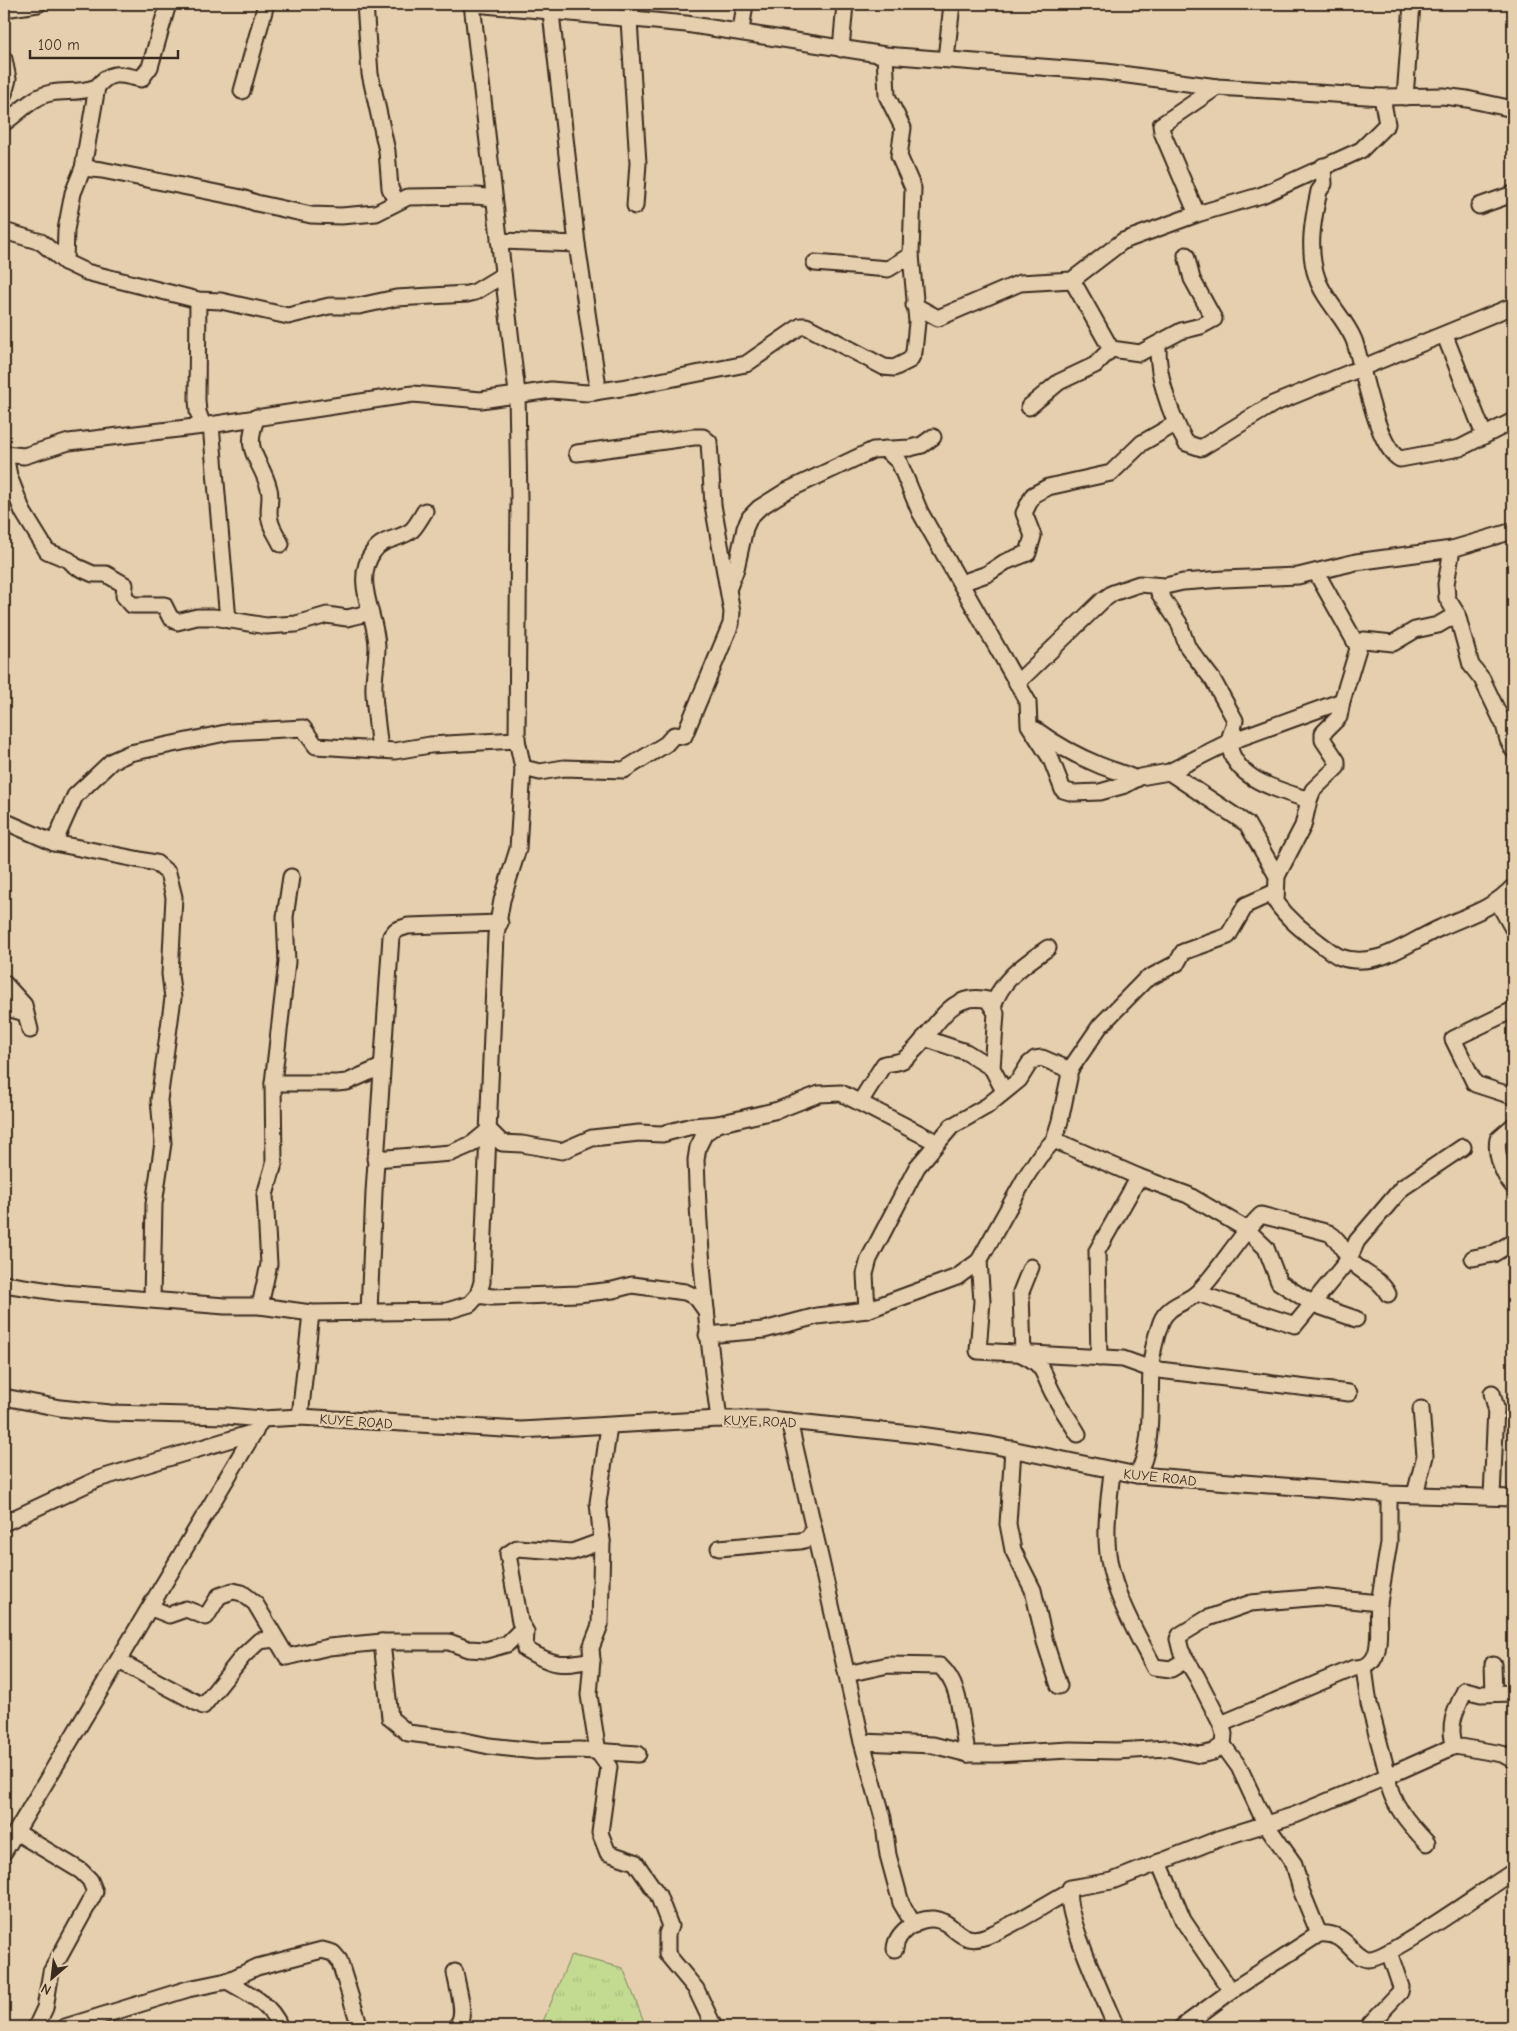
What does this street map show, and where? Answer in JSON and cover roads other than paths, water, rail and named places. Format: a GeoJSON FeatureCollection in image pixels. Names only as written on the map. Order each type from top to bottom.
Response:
{"type":"FeatureCollection","features":[{"type":"Feature","properties":{"kind":"street"},"geometry":{"type":"LineString","coordinates":[[4,9],[38,4]]}},
{"type":"Feature","properties":{"kind":"street"},"geometry":{"type":"LineString","coordinates":[[65,262],[66,230],[73,193],[83,168],[98,88],[105,77],[113,74],[141,79],[150,67],[168,4]]}},
{"type":"Feature","properties":{"kind":"street"},"geometry":{"type":"LineString","coordinates":[[242,91],[266,4]]}},
{"type":"Feature","properties":{"kind":"street"},"geometry":{"type":"LineString","coordinates":[[365,4],[370,74],[387,151],[390,188],[396,202]]}},
{"type":"Feature","properties":{"kind":"street"},"geometry":{"type":"LineString","coordinates":[[4,1284],[63,1294],[152,1299],[225,1306],[260,1306],[311,1313],[453,1310],[470,1304],[478,1295],[483,1265],[496,935],[500,923],[502,900],[518,850],[523,768],[517,740],[520,499],[516,432],[517,393],[473,4],[524,7],[551,13],[686,24],[741,31],[886,55],[1106,72],[1217,87],[1382,97],[1468,98],[1513,109]]}},
{"type":"Feature","properties":{"kind":"street"},"geometry":{"type":"LineString","coordinates":[[632,4],[629,20],[638,163],[635,206]]}},
{"type":"Feature","properties":{"kind":"street"},"geometry":{"type":"LineString","coordinates":[[741,31],[745,4]]}},
{"type":"Feature","properties":{"kind":"street"},"geometry":{"type":"LineString","coordinates":[[841,48],[845,4]]}},
{"type":"Feature","properties":{"kind":"street"},"geometry":{"type":"LineString","coordinates":[[946,60],[952,4]]}},
{"type":"Feature","properties":{"kind":"street"},"geometry":{"type":"LineString","coordinates":[[1405,97],[1412,4]]}},
{"type":"Feature","properties":{"kind":"street"},"geometry":{"type":"LineString","coordinates":[[551,13],[577,244],[597,380],[596,392]]}},
{"type":"Feature","properties":{"kind":"street"},"geometry":{"type":"LineString","coordinates":[[368,613],[347,618],[327,615],[296,624],[266,626],[197,617],[177,622],[170,617],[164,605],[132,605],[124,596],[124,585],[118,580],[106,574],[93,574],[75,566],[69,560],[47,551],[22,512],[9,476],[4,454],[24,456],[69,442],[207,426],[413,394],[481,400],[517,393],[551,390],[596,392],[742,366],[801,326],[806,326],[884,367],[894,368],[910,360],[914,352],[917,322],[911,255],[914,188],[899,156],[903,128],[887,96],[886,55]]}},
{"type":"Feature","properties":{"kind":"street"},"geometry":{"type":"LineString","coordinates":[[4,59],[8,79],[4,94]]}},
{"type":"Feature","properties":{"kind":"street"},"geometry":{"type":"LineString","coordinates":[[1197,214],[1162,132],[1162,125],[1217,87]]}},
{"type":"Feature","properties":{"kind":"street"},"geometry":{"type":"LineString","coordinates":[[4,122],[38,97],[51,93],[81,93],[98,88]]}},
{"type":"Feature","properties":{"kind":"street"},"geometry":{"type":"LineString","coordinates":[[914,305],[938,318],[1020,283],[1072,280],[1123,241],[1197,214],[1262,195],[1361,150],[1387,124],[1382,97]]}},
{"type":"Feature","properties":{"kind":"street"},"geometry":{"type":"LineString","coordinates":[[1323,166],[1324,184],[1318,191],[1311,248],[1317,278],[1353,339],[1360,368],[1389,451],[1400,459],[1427,453],[1449,451],[1513,421]]}},
{"type":"Feature","properties":{"kind":"street"},"geometry":{"type":"LineString","coordinates":[[83,168],[102,170],[242,198],[256,203],[311,215],[341,216],[376,213],[408,197],[477,196],[494,198]]}},
{"type":"Feature","properties":{"kind":"street"},"geometry":{"type":"LineString","coordinates":[[1479,206],[1513,194]]}},
{"type":"Feature","properties":{"kind":"street"},"geometry":{"type":"LineString","coordinates":[[4,231],[41,242],[65,262],[86,272],[198,300],[221,301],[288,316],[329,306],[359,306],[396,298],[467,294],[475,292],[503,275]]}},
{"type":"Feature","properties":{"kind":"street"},"geometry":{"type":"LineString","coordinates":[[499,241],[577,244]]}},
{"type":"Feature","properties":{"kind":"street"},"geometry":{"type":"LineString","coordinates":[[815,263],[888,269],[911,255]]}},
{"type":"Feature","properties":{"kind":"street"},"geometry":{"type":"LineString","coordinates":[[1140,353],[1181,331],[1201,326],[1214,319],[1192,279],[1186,255]]}},
{"type":"Feature","properties":{"kind":"street"},"geometry":{"type":"LineString","coordinates":[[1072,280],[1111,349]]}},
{"type":"Feature","properties":{"kind":"street"},"geometry":{"type":"LineString","coordinates":[[198,300],[198,412],[207,426],[228,620]]}},
{"type":"Feature","properties":{"kind":"street"},"geometry":{"type":"LineString","coordinates":[[1158,344],[1158,364],[1176,424],[1186,443],[1201,448],[1273,404],[1445,336],[1513,306]]}},
{"type":"Feature","properties":{"kind":"street"},"geometry":{"type":"LineString","coordinates":[[917,322],[930,313]]}},
{"type":"Feature","properties":{"kind":"street"},"geometry":{"type":"LineString","coordinates":[[1445,336],[1484,435]]}},
{"type":"Feature","properties":{"kind":"street"},"geometry":{"type":"LineString","coordinates":[[1111,349],[1140,353],[1158,364]]}},
{"type":"Feature","properties":{"kind":"street"},"geometry":{"type":"LineString","coordinates":[[1029,407],[1058,382],[1095,365],[1111,349]]}},
{"type":"Feature","properties":{"kind":"street"},"geometry":{"type":"LineString","coordinates":[[257,417],[250,433],[250,441],[253,453],[269,487],[270,521],[282,544]]}},
{"type":"Feature","properties":{"kind":"street"},"geometry":{"type":"LineString","coordinates":[[961,583],[987,574],[1005,562],[1028,553],[1033,536],[1024,513],[1033,495],[1048,487],[1084,481],[1111,473],[1142,443],[1176,424]]}},
{"type":"Feature","properties":{"kind":"street"},"geometry":{"type":"LineString","coordinates":[[523,768],[540,772],[564,768],[624,770],[666,744],[674,735],[684,736],[731,624],[732,612],[713,505],[710,442],[703,437],[694,437],[577,453]]}},
{"type":"Feature","properties":{"kind":"street"},"geometry":{"type":"LineString","coordinates":[[728,588],[736,569],[745,528],[750,517],[759,508],[786,491],[873,450],[910,448],[922,445],[932,437]]}},
{"type":"Feature","properties":{"kind":"street"},"geometry":{"type":"LineString","coordinates":[[885,449],[899,462],[920,512],[1028,702],[1029,725],[1051,759],[1063,790],[1073,793],[1100,792],[1125,785],[1136,779],[1169,772],[1229,742],[1342,701]]}},
{"type":"Feature","properties":{"kind":"street"},"geometry":{"type":"LineString","coordinates":[[380,750],[374,692],[376,634],[368,613],[364,577],[372,553],[386,540],[411,531],[425,511]]}},
{"type":"Feature","properties":{"kind":"street"},"geometry":{"type":"LineString","coordinates":[[1017,683],[1103,600],[1139,584],[1162,590],[1183,582],[1293,576],[1356,562],[1452,549],[1513,531]]}},
{"type":"Feature","properties":{"kind":"street"},"geometry":{"type":"LineString","coordinates":[[1452,549],[1446,584],[1447,598],[1457,614],[1471,665],[1482,679],[1504,725],[1513,750]]}},
{"type":"Feature","properties":{"kind":"street"},"geometry":{"type":"LineString","coordinates":[[1316,572],[1358,647]]}},
{"type":"Feature","properties":{"kind":"street"},"geometry":{"type":"LineString","coordinates":[[1162,590],[1179,623],[1187,646],[1213,680],[1235,720],[1229,742],[1234,759],[1247,774],[1267,786],[1309,800]]}},
{"type":"Feature","properties":{"kind":"street"},"geometry":{"type":"LineString","coordinates":[[1457,614],[1438,625],[1415,630],[1393,643],[1364,640],[1358,647],[1339,717],[1323,733],[1323,740],[1338,761],[1337,768],[1313,790],[1303,826],[1277,876],[1276,902],[1296,925],[1338,956],[1355,961],[1368,961],[1404,948],[1438,928],[1498,902],[1513,888]]}},
{"type":"Feature","properties":{"kind":"street"},"geometry":{"type":"LineString","coordinates":[[1029,725],[1052,742],[1099,765],[1121,771],[1136,779]]}},
{"type":"Feature","properties":{"kind":"street"},"geometry":{"type":"LineString","coordinates":[[54,843],[75,796],[112,761],[130,753],[230,732],[303,728],[316,746],[345,749],[395,751],[430,745],[517,740]]}},
{"type":"Feature","properties":{"kind":"street"},"geometry":{"type":"LineString","coordinates":[[1169,772],[1247,824],[1277,876]]}},
{"type":"Feature","properties":{"kind":"street"},"geometry":{"type":"LineString","coordinates":[[4,821],[54,843],[156,863],[168,873],[174,897],[170,974],[173,998],[159,1100],[163,1143],[154,1204],[152,1299]]}},
{"type":"Feature","properties":{"kind":"street"},"geometry":{"type":"LineString","coordinates":[[260,1306],[269,1264],[266,1195],[274,1164],[273,1083],[287,962],[285,917],[291,877]]}},
{"type":"Feature","properties":{"kind":"street"},"geometry":{"type":"LineString","coordinates":[[707,1335],[764,1330],[817,1316],[868,1310],[957,1277],[979,1261],[1031,1169],[1054,1140],[1060,1121],[1070,1070],[1100,1026],[1145,980],[1177,963],[1183,952],[1228,936],[1246,905],[1275,892]]}},
{"type":"Feature","properties":{"kind":"street"},"geometry":{"type":"LineString","coordinates":[[1498,902],[1513,929]]}},
{"type":"Feature","properties":{"kind":"street"},"geometry":{"type":"LineString","coordinates":[[369,1312],[381,1067],[390,936],[396,930],[408,926],[500,923]]}},
{"type":"Feature","properties":{"kind":"street"},"geometry":{"type":"LineString","coordinates":[[993,1007],[997,993],[1003,984],[1048,948]]}},
{"type":"Feature","properties":{"kind":"street"},"geometry":{"type":"LineString","coordinates":[[4,983],[24,1004],[30,1030]]}},
{"type":"Feature","properties":{"kind":"street"},"geometry":{"type":"LineString","coordinates":[[860,1102],[884,1064],[902,1061],[954,1004],[966,999],[980,998],[988,1000],[996,1013],[992,1068]]}},
{"type":"Feature","properties":{"kind":"street"},"geometry":{"type":"LineString","coordinates":[[4,1007],[25,1013]]}},
{"type":"Feature","properties":{"kind":"street"},"geometry":{"type":"LineString","coordinates":[[1513,1010],[1453,1039],[1475,1084],[1509,1095],[1513,1094]]}},
{"type":"Feature","properties":{"kind":"street"},"geometry":{"type":"LineString","coordinates":[[924,1038],[966,1052],[992,1068],[1004,1091]]}},
{"type":"Feature","properties":{"kind":"street"},"geometry":{"type":"LineString","coordinates":[[868,1310],[865,1274],[869,1259],[917,1166],[936,1142],[952,1126],[987,1106],[1019,1080],[1029,1064],[1035,1059],[1042,1058],[1070,1070]]}},
{"type":"Feature","properties":{"kind":"street"},"geometry":{"type":"LineString","coordinates":[[273,1083],[347,1082],[381,1067]]}},
{"type":"Feature","properties":{"kind":"street"},"geometry":{"type":"LineString","coordinates":[[489,1130],[502,1143],[522,1144],[562,1151],[592,1138],[639,1133],[662,1134],[692,1126],[718,1124],[778,1110],[828,1092],[841,1093],[936,1142]]}},
{"type":"Feature","properties":{"kind":"street"},"geometry":{"type":"LineString","coordinates":[[718,1124],[705,1133],[698,1147],[696,1160],[700,1259],[707,1335],[719,1419]]}},
{"type":"Feature","properties":{"kind":"street"},"geometry":{"type":"LineString","coordinates":[[1513,1126],[1498,1139],[1496,1146],[1506,1175],[1513,1186]]}},
{"type":"Feature","properties":{"kind":"street"},"geometry":{"type":"LineString","coordinates":[[376,1159],[440,1155],[456,1151],[472,1144],[489,1130]]}},
{"type":"Feature","properties":{"kind":"street"},"geometry":{"type":"LineString","coordinates":[[1054,1140],[1139,1178],[1188,1195],[1246,1229],[1266,1248],[1279,1282],[1313,1304],[1356,1320]]}},
{"type":"Feature","properties":{"kind":"street"},"geometry":{"type":"LineString","coordinates":[[1198,1293],[1295,1325],[1349,1259],[1357,1242],[1402,1188],[1463,1148]]}},
{"type":"Feature","properties":{"kind":"street"},"geometry":{"type":"LineString","coordinates":[[1099,1358],[1097,1251],[1139,1178]]}},
{"type":"Feature","properties":{"kind":"street"},"geometry":{"type":"LineString","coordinates":[[1137,1475],[1142,1466],[1147,1447],[1150,1369],[1162,1321],[1171,1308],[1198,1293],[1246,1229],[1261,1215],[1330,1233],[1337,1237],[1349,1259],[1383,1284],[1388,1294]]}},
{"type":"Feature","properties":{"kind":"street"},"geometry":{"type":"LineString","coordinates":[[1473,1258],[1493,1254],[1513,1242]]}},
{"type":"Feature","properties":{"kind":"street"},"geometry":{"type":"LineString","coordinates":[[979,1261],[982,1301],[978,1351],[1023,1355],[1123,1359],[1150,1369],[1349,1393]]}},
{"type":"Feature","properties":{"kind":"street"},"geometry":{"type":"LineString","coordinates":[[1023,1355],[1021,1292],[1031,1267]]}},
{"type":"Feature","properties":{"kind":"street"},"geometry":{"type":"LineString","coordinates":[[478,1295],[578,1294],[613,1290],[632,1285],[685,1292],[696,1296],[706,1311]]}},
{"type":"Feature","properties":{"kind":"street"},"geometry":{"type":"LineString","coordinates":[[300,1417],[311,1313]]}},
{"type":"Feature","properties":{"kind":"street"},"geometry":{"type":"LineString","coordinates":[[1023,1355],[1034,1360],[1043,1370],[1054,1396],[1078,1434]]}},
{"type":"Feature","properties":{"kind":"street"},"geometry":{"type":"LineString","coordinates":[[1492,1393],[1496,1408],[1492,1496]]}},
{"type":"Feature","properties":{"kind":"street","name":"KUYE ROAD"},"geometry":{"type":"LineString","coordinates":[[4,1398],[60,1408],[258,1426],[300,1417],[417,1426],[522,1430],[719,1419],[789,1422],[920,1435],[1013,1450],[1112,1472],[1137,1475],[1389,1494],[1513,1498]]}},
{"type":"Feature","properties":{"kind":"street"},"geometry":{"type":"LineString","coordinates":[[1415,1494],[1425,1456],[1421,1409]]}},
{"type":"Feature","properties":{"kind":"street"},"geometry":{"type":"LineString","coordinates":[[789,1422],[862,1742],[883,1818],[888,1855],[901,1903],[914,1925]]}},
{"type":"Feature","properties":{"kind":"street"},"geometry":{"type":"LineString","coordinates":[[4,1523],[98,1479],[258,1426]]}},
{"type":"Feature","properties":{"kind":"street"},"geometry":{"type":"LineString","coordinates":[[4,1852],[258,1426]]}},
{"type":"Feature","properties":{"kind":"street"},"geometry":{"type":"LineString","coordinates":[[609,1426],[598,1504],[602,1541],[600,1625],[591,1648],[592,1660],[589,1695],[598,1752],[609,1767],[600,1833],[608,1853],[635,1862],[658,1895],[670,1926],[667,1934],[667,1954],[696,1989],[714,2027]]}},
{"type":"Feature","properties":{"kind":"street"},"geometry":{"type":"LineString","coordinates":[[1013,1450],[1008,1524],[1013,1550],[1033,1590],[1045,1642],[1059,1686]]}},
{"type":"Feature","properties":{"kind":"street"},"geometry":{"type":"LineString","coordinates":[[1112,1472],[1109,1561],[1123,1602],[1154,1667],[1171,1669],[1186,1660]]}},
{"type":"Feature","properties":{"kind":"street"},"geometry":{"type":"LineString","coordinates":[[1221,1724],[1354,1668],[1364,1668],[1374,1661],[1380,1623],[1379,1603],[1389,1543],[1389,1494]]}},
{"type":"Feature","properties":{"kind":"street"},"geometry":{"type":"LineString","coordinates":[[719,1548],[800,1541],[807,1539],[814,1530]]}},
{"type":"Feature","properties":{"kind":"street"},"geometry":{"type":"LineString","coordinates":[[592,1660],[563,1666],[543,1659],[525,1649],[526,1632],[523,1628],[508,1561],[511,1551],[517,1548],[572,1552],[602,1541]]}},
{"type":"Feature","properties":{"kind":"street"},"geometry":{"type":"LineString","coordinates":[[150,1608],[169,1615],[186,1609],[206,1618],[219,1596],[234,1591],[242,1593],[255,1603],[287,1657],[329,1648],[382,1642],[449,1642],[468,1649],[486,1650],[500,1648],[523,1628]]}},
{"type":"Feature","properties":{"kind":"street"},"geometry":{"type":"LineString","coordinates":[[1318,1934],[1301,1890],[1294,1864],[1265,1823],[1239,1768],[1223,1745],[1224,1734],[1221,1724],[1179,1646],[1180,1634],[1208,1618],[1243,1605],[1307,1597],[1379,1603]]}},
{"type":"Feature","properties":{"kind":"street"},"geometry":{"type":"LineString","coordinates":[[119,1661],[203,1706],[243,1656],[259,1641],[275,1639]]}},
{"type":"Feature","properties":{"kind":"street"},"geometry":{"type":"LineString","coordinates":[[382,1642],[390,1718],[408,1733],[498,1747],[638,1754]]}},
{"type":"Feature","properties":{"kind":"street"},"geometry":{"type":"LineString","coordinates":[[848,1674],[888,1664],[940,1666],[950,1676],[957,1695],[968,1754]]}},
{"type":"Feature","properties":{"kind":"street"},"geometry":{"type":"LineString","coordinates":[[1493,1664],[1494,1694]]}},
{"type":"Feature","properties":{"kind":"street"},"geometry":{"type":"LineString","coordinates":[[1364,1668],[1369,1704],[1388,1776],[1388,1785],[1410,1825],[1427,1843]]}},
{"type":"Feature","properties":{"kind":"street"},"geometry":{"type":"LineString","coordinates":[[1455,1746],[1450,1735],[1451,1725],[1465,1690],[1481,1694],[1513,1693]]}},
{"type":"Feature","properties":{"kind":"street"},"geometry":{"type":"LineString","coordinates":[[862,1742],[933,1745],[968,1754],[1168,1748],[1200,1755],[1213,1752],[1223,1745]]}},
{"type":"Feature","properties":{"kind":"street"},"geometry":{"type":"LineString","coordinates":[[895,1949],[895,1940],[899,1934],[914,1925],[932,1919],[946,1923],[962,1936],[972,1940],[988,1936],[1068,1892],[1070,1888],[1112,1881],[1265,1823],[1326,1803],[1455,1746],[1502,1754],[1513,1760]]}},
{"type":"Feature","properties":{"kind":"street"},"geometry":{"type":"LineString","coordinates":[[16,1832],[81,1871],[90,1880],[94,1892],[51,1972],[45,2008],[36,2027]]}},
{"type":"Feature","properties":{"kind":"street"},"geometry":{"type":"LineString","coordinates":[[1159,1862],[1183,1920],[1231,1991]]}},
{"type":"Feature","properties":{"kind":"street"},"geometry":{"type":"LineString","coordinates":[[1182,2027],[1231,1991],[1318,1934],[1338,1936],[1349,1943],[1359,1955],[1368,1959],[1389,1952],[1513,1872]]}},
{"type":"Feature","properties":{"kind":"street"},"geometry":{"type":"LineString","coordinates":[[1068,1892],[1080,1940],[1116,2027]]}},
{"type":"Feature","properties":{"kind":"street"},"geometry":{"type":"LineString","coordinates":[[65,2027],[188,1989],[227,1981],[257,1967],[322,1950],[327,1951],[339,1960],[360,2027]]}},
{"type":"Feature","properties":{"kind":"street"},"geometry":{"type":"LineString","coordinates":[[1367,2027],[1400,1992],[1401,1988],[1389,1952]]}},
{"type":"Feature","properties":{"kind":"street"},"geometry":{"type":"LineString","coordinates":[[454,2027],[460,2023],[462,2014],[455,1972]]}},
{"type":"Feature","properties":{"kind":"street"},"geometry":{"type":"LineString","coordinates":[[227,1981],[269,2009],[276,2017],[280,2027]]}}]}
